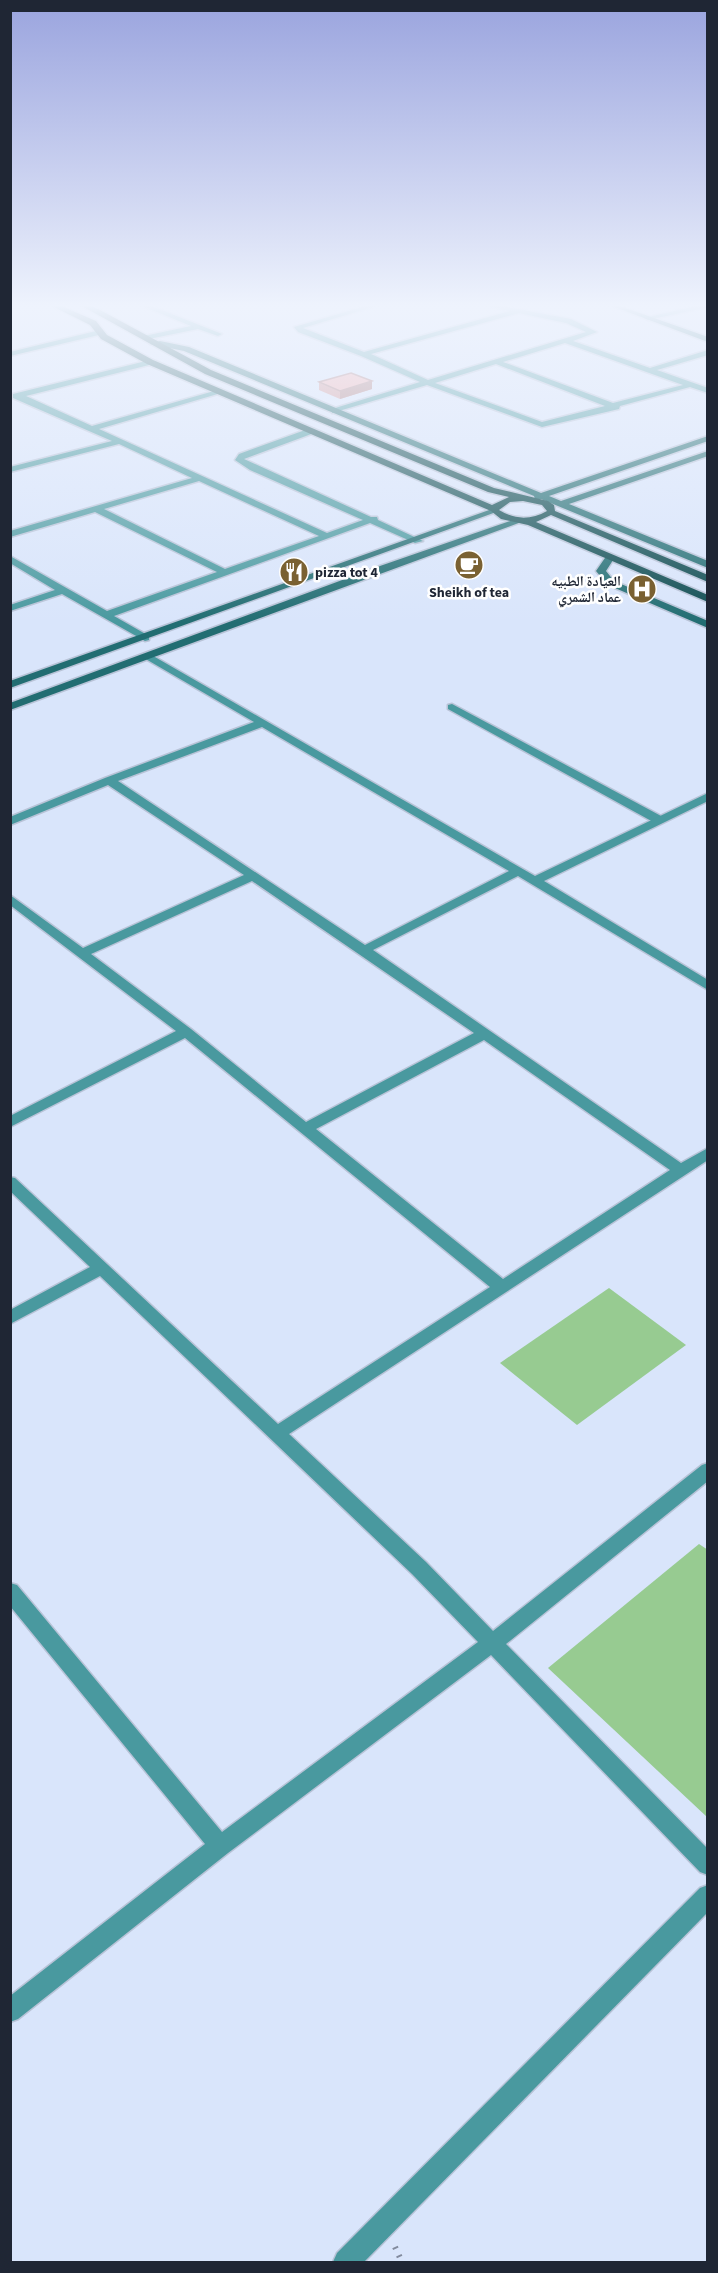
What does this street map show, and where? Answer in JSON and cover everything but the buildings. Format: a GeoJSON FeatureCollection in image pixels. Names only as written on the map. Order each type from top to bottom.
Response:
{"type":"FeatureCollection","features":[{"type":"Feature","properties":{"kind":"main road"},"geometry":{"type":"LineString","coordinates":[[263,411],[495,511],[504,517],[521,521],[708,599]]}},
{"type":"Feature","properties":{"kind":"main road"},"geometry":{"type":"LineString","coordinates":[[302,411],[491,490],[548,505],[551,511],[708,579]]}},
{"type":"Feature","properties":{"kind":"main road"},"geometry":{"type":"LineString","coordinates":[[495,511],[495,507],[502,501],[527,499]]}},
{"type":"Feature","properties":{"kind":"main road"},"geometry":{"type":"LineString","coordinates":[[521,521],[545,517],[551,511]]}},
{"type":"Feature","properties":{"kind":"main road"},"geometry":{"type":"LineString","coordinates":[[681,568],[703,562]]}},
{"type":"Feature","properties":{"kind":"street"},"geometry":{"type":"LineString","coordinates":[[51,411],[93,428],[327,536]]}},
{"type":"Feature","properties":{"kind":"street"},"geometry":{"type":"LineString","coordinates":[[93,428],[152,411]]}},
{"type":"Feature","properties":{"kind":"street"},"geometry":{"type":"LineString","coordinates":[[334,411],[703,562]]}},
{"type":"Feature","properties":{"kind":"street"},"geometry":{"type":"LineString","coordinates":[[504,411],[542,425],[599,411]]}},
{"type":"Feature","properties":{"kind":"street"},"geometry":{"type":"LineString","coordinates":[[311,431],[243,456],[239,460],[374,519],[418,541]]}},
{"type":"Feature","properties":{"kind":"street"},"geometry":{"type":"LineString","coordinates":[[527,499],[708,438]]}},
{"type":"Feature","properties":{"kind":"street"},"geometry":{"type":"LineString","coordinates":[[13,468],[121,441]]}},
{"type":"Feature","properties":{"kind":"street"},"geometry":{"type":"LineString","coordinates":[[551,511],[561,504],[708,453]]}},
{"type":"Feature","properties":{"kind":"street"},"geometry":{"type":"LineString","coordinates":[[10,534],[200,477]]}},
{"type":"Feature","properties":{"kind":"street"},"geometry":{"type":"LineString","coordinates":[[98,509],[224,572]]}},
{"type":"Feature","properties":{"kind":"street"},"geometry":{"type":"LineString","coordinates":[[10,685],[418,541],[495,511]]}},
{"type":"Feature","properties":{"kind":"street"},"geometry":{"type":"LineString","coordinates":[[106,615],[374,519]]}},
{"type":"Feature","properties":{"kind":"street"},"geometry":{"type":"LineString","coordinates":[[10,707],[383,568],[521,521]]}},
{"type":"Feature","properties":{"kind":"street"},"geometry":{"type":"LineString","coordinates":[[610,557],[601,571],[611,583],[708,625]]}},
{"type":"Feature","properties":{"kind":"street"},"geometry":{"type":"LineString","coordinates":[[10,559],[145,638]]}},
{"type":"Feature","properties":{"kind":"street"},"geometry":{"type":"LineString","coordinates":[[367,559],[383,568]]}},
{"type":"Feature","properties":{"kind":"street"},"geometry":{"type":"LineString","coordinates":[[10,608],[64,590]]}},
{"type":"Feature","properties":{"kind":"street"},"geometry":{"type":"LineString","coordinates":[[148,656],[518,871],[708,986]]}},
{"type":"Feature","properties":{"kind":"street"},"geometry":{"type":"LineString","coordinates":[[452,707],[659,820]]}},
{"type":"Feature","properties":{"kind":"street"},"geometry":{"type":"LineString","coordinates":[[10,822],[109,780],[262,723]]}},
{"type":"Feature","properties":{"kind":"street"},"geometry":{"type":"LineString","coordinates":[[109,780],[364,950],[680,1170]]}},
{"type":"Feature","properties":{"kind":"street"},"geometry":{"type":"LineString","coordinates":[[534,881],[708,796]]}},
{"type":"Feature","properties":{"kind":"street"},"geometry":{"type":"LineString","coordinates":[[364,950],[518,871]]}},
{"type":"Feature","properties":{"kind":"street"},"geometry":{"type":"LineString","coordinates":[[82,953],[253,876]]}},
{"type":"Feature","properties":{"kind":"street"},"geometry":{"type":"LineString","coordinates":[[10,899],[186,1032],[502,1287]]}},
{"type":"Feature","properties":{"kind":"street"},"geometry":{"type":"LineString","coordinates":[[10,1122],[186,1032]]}},
{"type":"Feature","properties":{"kind":"street"},"geometry":{"type":"LineString","coordinates":[[306,1128],[484,1034]]}},
{"type":"Feature","properties":{"kind":"street"},"geometry":{"type":"LineString","coordinates":[[276,1434],[708,1153]]}},
{"type":"Feature","properties":{"kind":"street"},"geometry":{"type":"LineString","coordinates":[[10,1182],[419,1568],[708,1865]]}},
{"type":"Feature","properties":{"kind":"street"},"geometry":{"type":"LineString","coordinates":[[10,1318],[101,1268]]}},
{"type":"Feature","properties":{"kind":"street"},"geometry":{"type":"LineString","coordinates":[[10,2011],[220,1846],[491,1644],[708,1470]]}},
{"type":"Feature","properties":{"kind":"street"},"geometry":{"type":"LineString","coordinates":[[10,1591],[220,1846]]}},
{"type":"Feature","properties":{"kind":"street"},"geometry":{"type":"LineString","coordinates":[[346,2262],[708,1896]]}},
{"type":"Feature","properties":{"kind":"green space"},"geometry":{"type":"Polygon","coordinates":[[[609,1288],[686,1345],[577,1425],[500,1363],[609,1288]]]}},
{"type":"Feature","properties":{"kind":"green space"},"geometry":{"type":"Polygon","coordinates":[[[699,1544],[708,1550],[707,1817],[548,1668],[699,1544]]]}},
{"type":"Feature","properties":{"kind":"place","name":"Sheikh of tea"},"geometry":{"type":"Point","coordinates":[469,565]}},
{"type":"Feature","properties":{"kind":"place","name":"pizza tot 4"},"geometry":{"type":"Point","coordinates":[294,572]}},
{"type":"Feature","properties":{"kind":"place","name":"العيادة الطبيه عماد الشمري"},"geometry":{"type":"Point","coordinates":[642,589]}}]}
